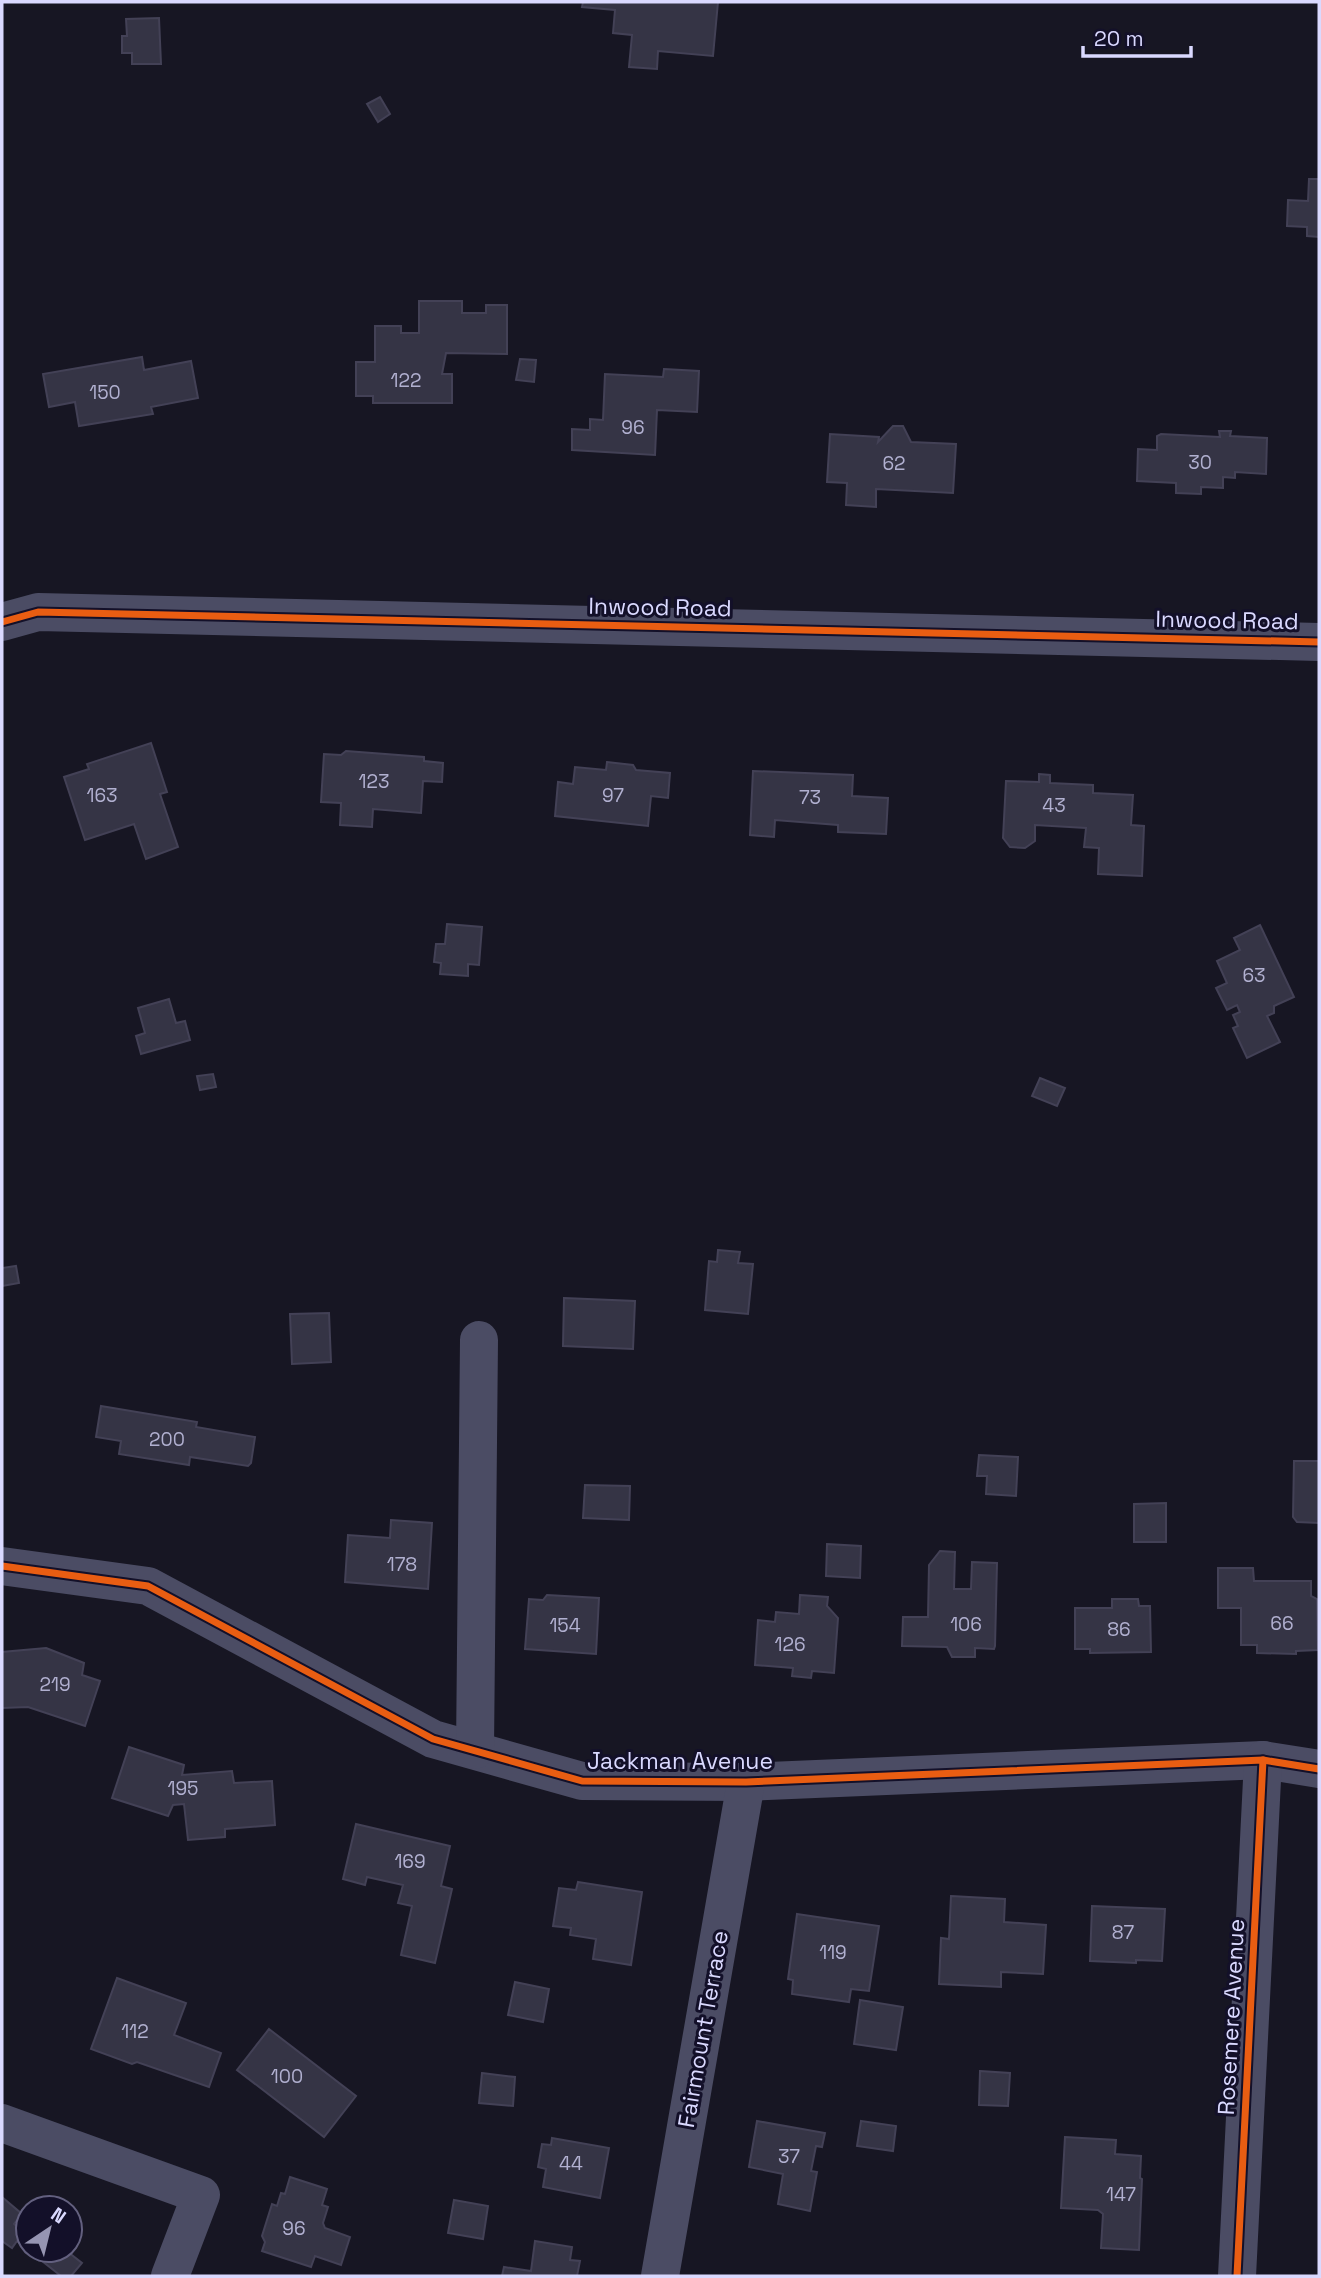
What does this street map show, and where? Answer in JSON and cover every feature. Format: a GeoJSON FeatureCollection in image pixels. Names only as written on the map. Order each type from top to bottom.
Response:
{"type":"FeatureCollection","features":[{"type":"Feature","properties":{"kind":"street","name":"Inwood Road"},"geometry":{"type":"LineString","coordinates":[[2,622],[38,612],[51,612],[1319,642]]}},
{"type":"Feature","properties":{"kind":"street"},"geometry":{"type":"LineString","coordinates":[[475,1751],[479,1340]]}},
{"type":"Feature","properties":{"kind":"street","name":"Jackman Avenue"},"geometry":{"type":"LineString","coordinates":[[2,1566],[148,1586],[433,1739],[582,1781],[746,1782],[1263,1760],[1319,1769]]}},
{"type":"Feature","properties":{"kind":"street","name":"Rosemere Avenue"},"geometry":{"type":"LineString","coordinates":[[1237,2276],[1263,1760]]}},
{"type":"Feature","properties":{"kind":"street","name":"Fairmount Terrace"},"geometry":{"type":"LineString","coordinates":[[660,2276],[746,1782]]}},
{"type":"Feature","properties":{"kind":"street"},"geometry":{"type":"LineString","coordinates":[[2,2123],[201,2195],[170,2276]]}},
{"type":"Feature","properties":{"kind":"building"},"geometry":{"type":"Polygon","coordinates":[[[583,2],[718,2],[713,56],[658,51],[657,69],[629,67],[632,35],[613,33],[615,10],[582,7],[583,2]]]}},
{"type":"Feature","properties":{"kind":"building"},"geometry":{"type":"Polygon","coordinates":[[[159,18],[161,64],[132,64],[132,53],[122,53],[122,36],[127,36],[126,19],[159,18]]]}},
{"type":"Feature","properties":{"kind":"building"},"geometry":{"type":"Polygon","coordinates":[[[380,97],[390,114],[378,122],[367,104],[380,97]]]}},
{"type":"Feature","properties":{"kind":"building"},"geometry":{"type":"Polygon","coordinates":[[[1309,179],[1319,179],[1319,237],[1307,236],[1307,227],[1287,226],[1288,200],[1308,201],[1309,179]]]}},
{"type":"Feature","properties":{"kind":"building"},"geometry":{"type":"Polygon","coordinates":[[[419,301],[462,301],[462,313],[486,313],[486,305],[507,305],[507,354],[446,353],[442,374],[452,374],[452,403],[373,403],[373,396],[356,396],[356,362],[375,362],[375,326],[401,326],[401,333],[419,333],[419,301]]]}},
{"type":"Feature","properties":{"kind":"building"},"geometry":{"type":"Polygon","coordinates":[[[142,357],[144,370],[191,361],[198,398],[151,407],[153,414],[79,426],[75,402],[49,407],[43,374],[142,357]]]}},
{"type":"Feature","properties":{"kind":"building"},"geometry":{"type":"Polygon","coordinates":[[[520,359],[536,360],[534,382],[516,380],[520,359]]]}},
{"type":"Feature","properties":{"kind":"building"},"geometry":{"type":"Polygon","coordinates":[[[664,369],[699,371],[697,412],[657,410],[655,455],[572,450],[572,429],[590,430],[590,419],[603,420],[605,374],[663,377],[664,369]]]}},
{"type":"Feature","properties":{"kind":"building"},"geometry":{"type":"Polygon","coordinates":[[[893,426],[903,426],[911,442],[956,444],[953,493],[876,489],[876,507],[846,505],[847,483],[827,482],[830,434],[879,437],[878,442],[893,426]]]}},
{"type":"Feature","properties":{"kind":"building"},"geometry":{"type":"Polygon","coordinates":[[[1219,431],[1231,431],[1230,436],[1267,438],[1266,474],[1235,472],[1235,478],[1223,477],[1223,488],[1201,487],[1201,494],[1176,493],[1176,483],[1137,481],[1138,449],[1157,450],[1157,436],[1220,437],[1219,431]]]}},
{"type":"Feature","properties":{"kind":"building"},"geometry":{"type":"Polygon","coordinates":[[[151,743],[167,792],[160,794],[178,847],[146,859],[134,824],[85,840],[64,777],[89,769],[87,764],[151,743]]]}},
{"type":"Feature","properties":{"kind":"building"},"geometry":{"type":"Polygon","coordinates":[[[346,751],[424,757],[424,761],[443,763],[442,782],[423,781],[421,813],[373,809],[372,827],[340,825],[341,803],[321,802],[324,754],[341,755],[346,751]]]}},
{"type":"Feature","properties":{"kind":"building"},"geometry":{"type":"Polygon","coordinates":[[[607,762],[633,765],[636,770],[670,773],[668,798],[651,796],[648,826],[555,816],[558,782],[573,784],[575,767],[606,770],[607,762]]]}},
{"type":"Feature","properties":{"kind":"building"},"geometry":{"type":"Polygon","coordinates":[[[753,771],[853,775],[852,796],[888,798],[886,834],[838,832],[838,825],[775,820],[774,837],[750,835],[753,771]]]}},
{"type":"Feature","properties":{"kind":"building"},"geometry":{"type":"Polygon","coordinates":[[[1039,774],[1050,775],[1050,783],[1093,785],[1093,793],[1133,795],[1131,825],[1144,826],[1142,876],[1098,874],[1099,848],[1084,847],[1086,828],[1035,825],[1035,841],[1025,848],[1010,847],[1003,838],[1006,781],[1039,782],[1039,774]]]}},
{"type":"Feature","properties":{"kind":"building"},"geometry":{"type":"Polygon","coordinates":[[[447,924],[482,927],[479,965],[468,964],[468,976],[440,974],[441,963],[434,962],[436,944],[445,944],[447,924]]]}},
{"type":"Feature","properties":{"kind":"building"},"geometry":{"type":"Polygon","coordinates":[[[1260,925],[1294,997],[1274,1006],[1274,1013],[1267,1016],[1280,1042],[1247,1058],[1233,1028],[1238,1026],[1233,1015],[1240,1012],[1237,1005],[1227,1010],[1216,988],[1227,983],[1217,961],[1240,950],[1234,938],[1260,925]]]}},
{"type":"Feature","properties":{"kind":"building"},"geometry":{"type":"Polygon","coordinates":[[[169,999],[176,1023],[185,1021],[190,1040],[141,1054],[136,1036],[145,1033],[138,1008],[169,999]]]}},
{"type":"Feature","properties":{"kind":"building"},"geometry":{"type":"Polygon","coordinates":[[[213,1074],[216,1087],[200,1090],[197,1076],[213,1074]]]}},
{"type":"Feature","properties":{"kind":"building"},"geometry":{"type":"Polygon","coordinates":[[[1040,1078],[1065,1088],[1057,1106],[1032,1096],[1040,1078]]]}},
{"type":"Feature","properties":{"kind":"building"},"geometry":{"type":"Polygon","coordinates":[[[718,1250],[740,1252],[738,1263],[753,1264],[748,1314],[705,1310],[709,1261],[717,1262],[718,1250]]]}},
{"type":"Feature","properties":{"kind":"building"},"geometry":{"type":"Polygon","coordinates":[[[16,1266],[19,1283],[2,1286],[2,1268],[16,1266]]]}},
{"type":"Feature","properties":{"kind":"building"},"geometry":{"type":"Polygon","coordinates":[[[564,1298],[635,1301],[633,1349],[563,1346],[564,1298]]]}},
{"type":"Feature","properties":{"kind":"building"},"geometry":{"type":"Polygon","coordinates":[[[329,1313],[331,1362],[292,1364],[290,1314],[329,1313]]]}},
{"type":"Feature","properties":{"kind":"building"},"geometry":{"type":"Polygon","coordinates":[[[101,1406],[197,1422],[196,1427],[255,1437],[251,1463],[248,1466],[190,1457],[189,1465],[119,1454],[121,1441],[96,1437],[101,1406]]]}},
{"type":"Feature","properties":{"kind":"building"},"geometry":{"type":"Polygon","coordinates":[[[979,1455],[1018,1457],[1016,1496],[986,1494],[987,1476],[977,1476],[979,1455]]]}},
{"type":"Feature","properties":{"kind":"building"},"geometry":{"type":"Polygon","coordinates":[[[1294,1461],[1319,1461],[1319,1523],[1297,1522],[1293,1517],[1294,1461]]]}},
{"type":"Feature","properties":{"kind":"building"},"geometry":{"type":"Polygon","coordinates":[[[585,1485],[630,1486],[629,1520],[583,1518],[585,1485]]]}},
{"type":"Feature","properties":{"kind":"building"},"geometry":{"type":"Polygon","coordinates":[[[1166,1503],[1166,1542],[1134,1542],[1134,1504],[1166,1503]]]}},
{"type":"Feature","properties":{"kind":"building"},"geometry":{"type":"Polygon","coordinates":[[[391,1520],[432,1523],[428,1589],[345,1582],[348,1535],[390,1538],[391,1520]]]}},
{"type":"Feature","properties":{"kind":"building"},"geometry":{"type":"Polygon","coordinates":[[[827,1544],[861,1546],[860,1578],[826,1576],[827,1544]]]}},
{"type":"Feature","properties":{"kind":"building"},"geometry":{"type":"Polygon","coordinates":[[[940,1551],[955,1552],[954,1589],[971,1589],[972,1562],[997,1563],[994,1649],[975,1648],[975,1657],[952,1657],[947,1647],[902,1646],[903,1617],[928,1617],[929,1565],[940,1551]]]}},
{"type":"Feature","properties":{"kind":"building"},"geometry":{"type":"Polygon","coordinates":[[[1218,1568],[1253,1568],[1254,1581],[1311,1581],[1311,1596],[1317,1599],[1318,1650],[1296,1651],[1296,1654],[1257,1653],[1257,1645],[1241,1645],[1241,1608],[1218,1608],[1218,1568]]]}},
{"type":"Feature","properties":{"kind":"building"},"geometry":{"type":"Polygon","coordinates":[[[547,1595],[599,1598],[596,1654],[525,1649],[529,1599],[543,1600],[547,1595]]]}},
{"type":"Feature","properties":{"kind":"building"},"geometry":{"type":"Polygon","coordinates":[[[800,1595],[828,1597],[827,1606],[838,1618],[834,1673],[812,1671],[811,1678],[792,1676],[793,1668],[755,1665],[758,1620],[775,1622],[776,1612],[799,1614],[800,1595]]]}},
{"type":"Feature","properties":{"kind":"building"},"geometry":{"type":"Polygon","coordinates":[[[1112,1599],[1138,1599],[1139,1606],[1150,1606],[1151,1652],[1090,1653],[1090,1649],[1075,1649],[1075,1608],[1112,1608],[1112,1599]]]}},
{"type":"Feature","properties":{"kind":"building"},"geometry":{"type":"Polygon","coordinates":[[[46,1648],[84,1663],[82,1675],[100,1681],[85,1726],[28,1707],[2,1708],[2,1652],[46,1648]]]}},
{"type":"Feature","properties":{"kind":"building"},"geometry":{"type":"Polygon","coordinates":[[[129,1747],[184,1765],[182,1775],[232,1771],[234,1783],[272,1781],[275,1825],[225,1829],[225,1837],[188,1840],[184,1804],[173,1805],[168,1816],[112,1798],[129,1747]]]}},
{"type":"Feature","properties":{"kind":"building"},"geometry":{"type":"Polygon","coordinates":[[[356,1824],[450,1846],[441,1886],[452,1889],[435,1963],[401,1955],[412,1906],[398,1903],[403,1885],[367,1877],[365,1885],[343,1879],[356,1824]]]}},
{"type":"Feature","properties":{"kind":"building"},"geometry":{"type":"Polygon","coordinates":[[[578,1882],[642,1892],[631,1965],[593,1959],[596,1939],[570,1935],[571,1928],[553,1926],[559,1888],[576,1890],[578,1882]]]}},
{"type":"Feature","properties":{"kind":"building"},"geometry":{"type":"Polygon","coordinates":[[[951,1896],[1005,1899],[1004,1922],[1046,1925],[1043,1974],[1001,1972],[1001,1987],[939,1984],[941,1938],[949,1939],[951,1896]]]}},
{"type":"Feature","properties":{"kind":"building"},"geometry":{"type":"Polygon","coordinates":[[[1092,1906],[1165,1909],[1162,1961],[1090,1961],[1092,1906]]]}},
{"type":"Feature","properties":{"kind":"building"},"geometry":{"type":"Polygon","coordinates":[[[797,1914],[879,1926],[869,1991],[851,1989],[849,2002],[792,1994],[793,1980],[788,1979],[797,1914]]]}},
{"type":"Feature","properties":{"kind":"building"},"geometry":{"type":"Polygon","coordinates":[[[117,1978],[186,2003],[174,2035],[221,2053],[209,2087],[91,2049],[117,1978]]]}},
{"type":"Feature","properties":{"kind":"building"},"geometry":{"type":"Polygon","coordinates":[[[515,1982],[549,1989],[543,2022],[508,2015],[515,1982]]]}},
{"type":"Feature","properties":{"kind":"building"},"geometry":{"type":"Polygon","coordinates":[[[860,2000],[903,2007],[896,2050],[854,2044],[860,2000]]]}},
{"type":"Feature","properties":{"kind":"building"},"geometry":{"type":"Polygon","coordinates":[[[269,2029],[356,2096],[324,2137],[237,2070],[269,2029]]]}},
{"type":"Feature","properties":{"kind":"building"},"geometry":{"type":"Polygon","coordinates":[[[980,2071],[1010,2073],[1008,2106],[979,2105],[980,2071]]]}},
{"type":"Feature","properties":{"kind":"building"},"geometry":{"type":"Polygon","coordinates":[[[482,2073],[515,2077],[513,2106],[479,2103],[482,2073]]]}},
{"type":"Feature","properties":{"kind":"building"},"geometry":{"type":"Polygon","coordinates":[[[757,2121],[825,2133],[822,2147],[816,2146],[811,2171],[817,2172],[810,2211],[778,2204],[783,2174],[749,2167],[757,2121]]]}},
{"type":"Feature","properties":{"kind":"building"},"geometry":{"type":"Polygon","coordinates":[[[861,2121],[896,2126],[893,2151],[857,2146],[861,2121]]]}},
{"type":"Feature","properties":{"kind":"building"},"geometry":{"type":"Polygon","coordinates":[[[1065,2137],[1116,2140],[1115,2154],[1141,2156],[1139,2250],[1101,2248],[1103,2214],[1098,2210],[1061,2208],[1065,2137]]]}},
{"type":"Feature","properties":{"kind":"building"},"geometry":{"type":"Polygon","coordinates":[[[552,2138],[609,2148],[600,2198],[543,2187],[546,2169],[538,2167],[542,2144],[551,2145],[552,2138]]]}},
{"type":"Feature","properties":{"kind":"building"},"geometry":{"type":"Polygon","coordinates":[[[290,2177],[327,2189],[322,2205],[328,2207],[323,2223],[325,2228],[350,2237],[341,2265],[315,2256],[311,2267],[262,2251],[265,2242],[262,2236],[272,2204],[277,2206],[281,2193],[285,2194],[290,2177]]]}},
{"type":"Feature","properties":{"kind":"building"},"geometry":{"type":"Polygon","coordinates":[[[2,2197],[14,2207],[14,2245],[12,2248],[2,2241],[2,2197]]]}},
{"type":"Feature","properties":{"kind":"building"},"geometry":{"type":"Polygon","coordinates":[[[454,2200],[488,2206],[483,2239],[448,2233],[454,2200]]]}},
{"type":"Feature","properties":{"kind":"building"},"geometry":{"type":"Polygon","coordinates":[[[535,2241],[572,2247],[570,2260],[580,2261],[577,2276],[502,2276],[504,2267],[531,2271],[535,2241]]]}},
{"type":"Feature","properties":{"kind":"building"},"geometry":{"type":"Polygon","coordinates":[[[46,2264],[81,2264],[71,2276],[61,2276],[46,2264]]]}},
{"type":"Feature","properties":{"kind":"cycle path"},"geometry":{"type":"LineString","coordinates":[[2,622],[38,612],[1319,642]]}},
{"type":"Feature","properties":{"kind":"cycle path"},"geometry":{"type":"LineString","coordinates":[[2,1566],[148,1586],[433,1739],[582,1781],[746,1782],[1263,1760],[1319,1769]]}},
{"type":"Feature","properties":{"kind":"cycle path"},"geometry":{"type":"LineString","coordinates":[[1237,2276],[1263,1760]]}}]}
